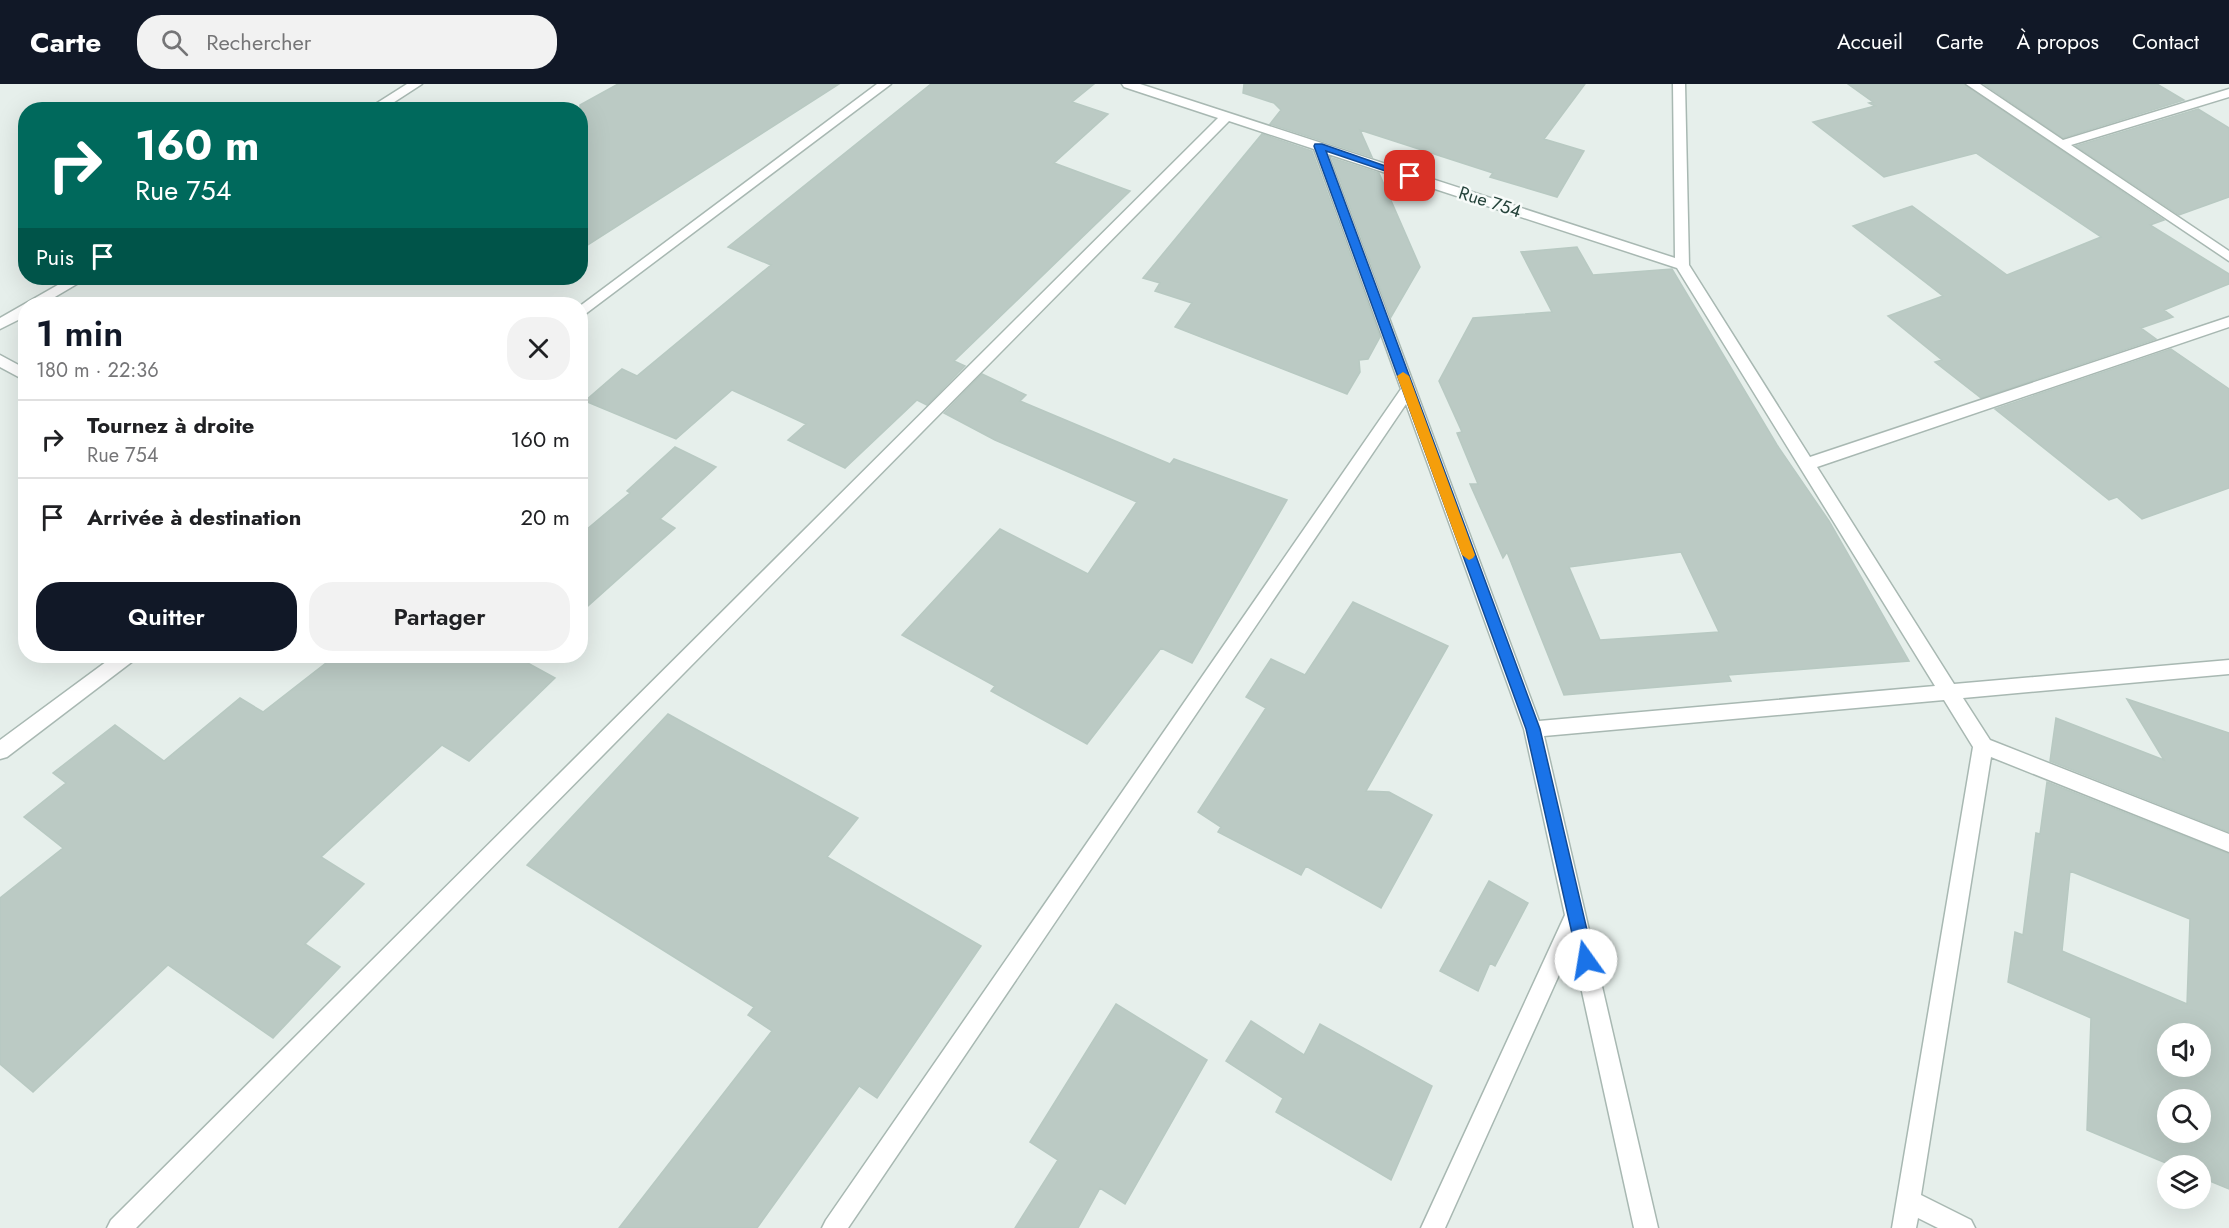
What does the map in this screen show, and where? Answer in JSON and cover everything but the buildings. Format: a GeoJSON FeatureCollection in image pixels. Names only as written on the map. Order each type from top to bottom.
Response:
{"type":"FeatureCollection","features":[{"type":"Feature","properties":{"kind":"street"},"geometry":{"type":"LineString","coordinates":[[386,102],[416,84]]}},
{"type":"Feature","properties":{"kind":"street"},"geometry":{"type":"LineString","coordinates":[[588,308],[885,84]]}},
{"type":"Feature","properties":{"kind":"street","name":"Rue 754"},"geometry":{"type":"LineString","coordinates":[[1128,84],[1682,265]]}},
{"type":"Feature","properties":{"kind":"street"},"geometry":{"type":"LineString","coordinates":[[1679,84],[1682,265],[1983,746],[2229,843]]}},
{"type":"Feature","properties":{"kind":"street"},"geometry":{"type":"LineString","coordinates":[[1972,84],[2229,258]]}},
{"type":"Feature","properties":{"kind":"street"},"geometry":{"type":"LineString","coordinates":[[2062,144],[2229,93]]}},
{"type":"Feature","properties":{"kind":"street"},"geometry":{"type":"LineString","coordinates":[[119,1228],[1227,116]]}},
{"type":"Feature","properties":{"kind":"street"},"geometry":{"type":"LineString","coordinates":[[1319,146],[1533,729],[1647,1228]]}},
{"type":"Feature","properties":{"kind":"street"},"geometry":{"type":"LineString","coordinates":[[46,297],[67,285]]}},
{"type":"Feature","properties":{"kind":"street"},"geometry":{"type":"LineString","coordinates":[[0,324],[18,314]]}},
{"type":"Feature","properties":{"kind":"street"},"geometry":{"type":"LineString","coordinates":[[1807,464],[2229,322]]}},
{"type":"Feature","properties":{"kind":"street"},"geometry":{"type":"LineString","coordinates":[[0,360],[18,371]]}},
{"type":"Feature","properties":{"kind":"street"},"geometry":{"type":"LineString","coordinates":[[834,1228],[1408,390]]}},
{"type":"Feature","properties":{"kind":"street"},"geometry":{"type":"LineString","coordinates":[[0,751],[118,663]]}},
{"type":"Feature","properties":{"kind":"street"},"geometry":{"type":"LineString","coordinates":[[1533,729],[2229,667]]}},
{"type":"Feature","properties":{"kind":"street"},"geometry":{"type":"LineString","coordinates":[[1904,1228],[1983,746]]}},
{"type":"Feature","properties":{"kind":"street"},"geometry":{"type":"LineString","coordinates":[[1433,1228],[1575,916]]}},
{"type":"Feature","properties":{"kind":"street"},"geometry":{"type":"LineString","coordinates":[[1909,1201],[1963,1228]]}},
{"type":"Feature","properties":{"kind":"slow traffic"},"geometry":{"type":"LineString","coordinates":[[1403,376],[1469,555]]}},
{"type":"Feature","properties":{"kind":"route"},"geometry":{"type":"LineString","coordinates":[[1410,176],[1319,146],[1533,729],[1586,960]]}}]}
